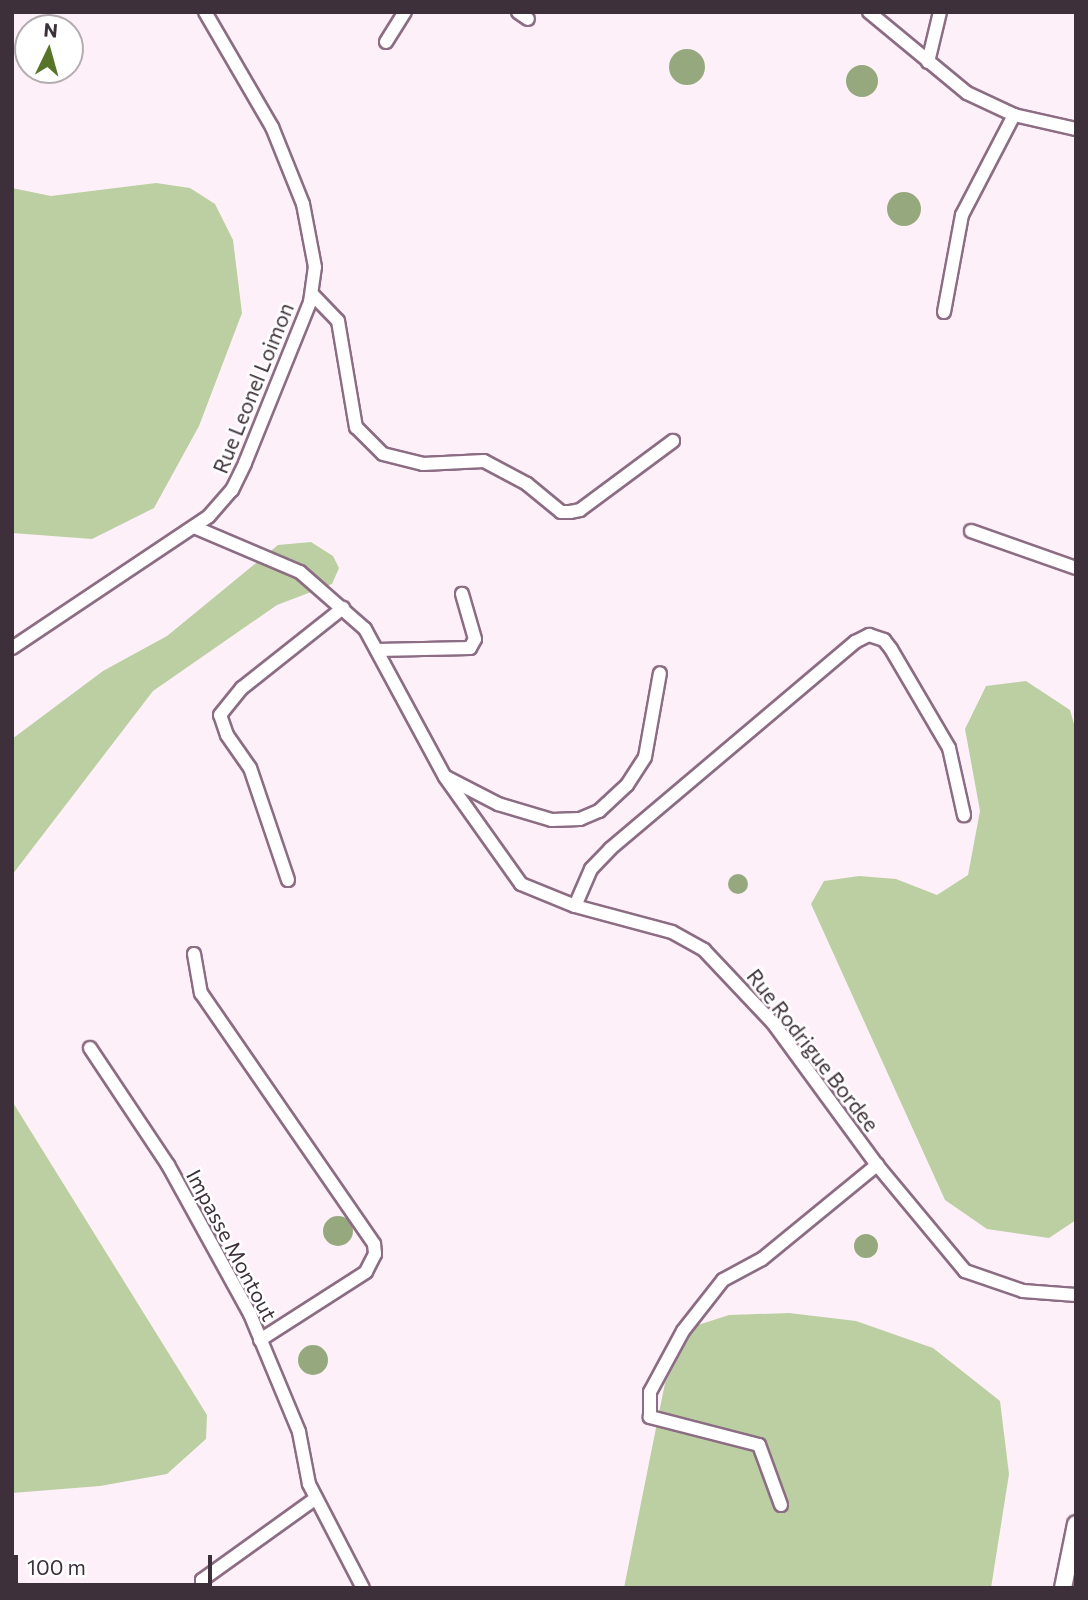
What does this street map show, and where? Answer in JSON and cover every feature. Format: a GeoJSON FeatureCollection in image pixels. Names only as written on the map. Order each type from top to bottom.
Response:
{"type":"FeatureCollection","features":[{"type":"Feature","properties":{"kind":"street","name":"Rue Leonel Loimon"},"geometry":{"type":"LineString","coordinates":[[12,648],[209,516],[236,481],[312,294],[315,267],[298,191],[272,127],[205,12]]}},
{"type":"Feature","properties":{"kind":"street"},"geometry":{"type":"LineString","coordinates":[[386,42],[405,12]]}},
{"type":"Feature","properties":{"kind":"street"},"geometry":{"type":"LineString","coordinates":[[869,12],[967,93],[1014,115],[1076,129]]}},
{"type":"Feature","properties":{"kind":"street"},"geometry":{"type":"LineString","coordinates":[[928,62],[940,12]]}},
{"type":"Feature","properties":{"kind":"street"},"geometry":{"type":"LineString","coordinates":[[944,312],[962,215],[1014,115]]}},
{"type":"Feature","properties":{"kind":"street"},"geometry":{"type":"LineString","coordinates":[[312,294],[331,309],[338,321],[356,427],[383,454],[422,464],[484,461],[527,484],[561,512],[570,512],[580,510],[673,441]]}},
{"type":"Feature","properties":{"kind":"street","name":"Rue Rodrigue Bordee"},"geometry":{"type":"LineString","coordinates":[[194,527],[290,565],[365,629],[445,777],[520,884],[575,906],[672,932],[721,964],[773,1023],[877,1165],[965,1271],[1023,1291],[1076,1295]]}},
{"type":"Feature","properties":{"kind":"street"},"geometry":{"type":"LineString","coordinates":[[971,531],[1076,568]]}},
{"type":"Feature","properties":{"kind":"street"},"geometry":{"type":"LineString","coordinates":[[377,650],[470,648],[475,639],[462,594]]}},
{"type":"Feature","properties":{"kind":"street"},"geometry":{"type":"LineString","coordinates":[[288,880],[250,768],[227,735],[220,715],[242,688],[343,608]]}},
{"type":"Feature","properties":{"kind":"street"},"geometry":{"type":"LineString","coordinates":[[575,906],[587,875],[610,849],[855,642],[869,635],[884,640],[891,649],[949,748],[964,815]]}},
{"type":"Feature","properties":{"kind":"street"},"geometry":{"type":"LineString","coordinates":[[445,777],[498,804],[552,820],[580,819],[599,811],[627,785],[645,757],[660,673]]}},
{"type":"Feature","properties":{"kind":"street"},"geometry":{"type":"LineString","coordinates":[[194,954],[201,993],[374,1244],[375,1254],[366,1272],[260,1340]]}},
{"type":"Feature","properties":{"kind":"street","name":"Impasse Montout"},"geometry":{"type":"LineString","coordinates":[[90,1048],[168,1165],[260,1340],[299,1432],[316,1498],[363,1588]]}},
{"type":"Feature","properties":{"kind":"street"},"geometry":{"type":"LineString","coordinates":[[781,1505],[759,1444],[650,1417],[650,1392],[683,1331],[723,1280],[762,1259],[877,1165]]}},
{"type":"Feature","properties":{"kind":"street"},"geometry":{"type":"LineString","coordinates":[[202,1588],[202,1580],[316,1498]]}},
{"type":"Feature","properties":{"kind":"street"},"geometry":{"type":"LineString","coordinates":[[1063,1588],[1076,1524]]}},
{"type":"Feature","properties":{"kind":"shaded area"},"geometry":{"type":"Polygon","coordinates":[[[687,49],[700,54],[705,67],[700,80],[687,85],[674,80],[669,67],[674,54],[687,49]]]}},
{"type":"Feature","properties":{"kind":"shaded area"},"geometry":{"type":"Polygon","coordinates":[[[862,65],[874,69],[878,81],[874,93],[862,97],[850,93],[846,81],[850,69],[862,65]]]}},
{"type":"Feature","properties":{"kind":"shaded area"},"geometry":{"type":"Polygon","coordinates":[[[156,183],[190,188],[215,204],[233,240],[242,313],[199,426],[154,508],[92,539],[12,533],[12,188],[51,196],[156,183]]]}},
{"type":"Feature","properties":{"kind":"shaded area"},"geometry":{"type":"Polygon","coordinates":[[[904,192],[916,197],[921,209],[916,221],[904,226],[892,221],[887,209],[892,197],[904,192]]]}},
{"type":"Feature","properties":{"kind":"shaded area"},"geometry":{"type":"Polygon","coordinates":[[[311,542],[333,556],[339,568],[332,584],[277,605],[153,691],[12,875],[12,739],[103,671],[167,636],[278,545],[311,542]]]}},
{"type":"Feature","properties":{"kind":"shaded area"},"geometry":{"type":"Polygon","coordinates":[[[1026,681],[1070,710],[1076,731],[1076,1220],[1049,1238],[987,1229],[945,1200],[811,904],[824,881],[859,876],[896,879],[937,895],[968,875],[980,811],[965,729],[986,686],[1026,681]]]}},
{"type":"Feature","properties":{"kind":"shaded area"},"geometry":{"type":"Polygon","coordinates":[[[738,874],[745,877],[748,884],[745,891],[738,894],[731,891],[728,884],[731,877],[738,874]]]}},
{"type":"Feature","properties":{"kind":"shaded area"},"geometry":{"type":"Polygon","coordinates":[[[12,1101],[207,1415],[206,1439],[167,1474],[100,1486],[12,1493],[12,1101]]]}},
{"type":"Feature","properties":{"kind":"shaded area"},"geometry":{"type":"Polygon","coordinates":[[[338,1216],[349,1220],[353,1231],[349,1242],[338,1246],[327,1242],[323,1231],[327,1220],[338,1216]]]}},
{"type":"Feature","properties":{"kind":"shaded area"},"geometry":{"type":"Polygon","coordinates":[[[866,1234],[874,1238],[878,1246],[874,1254],[866,1258],[858,1254],[854,1246],[858,1238],[866,1234]]]}},
{"type":"Feature","properties":{"kind":"shaded area"},"geometry":{"type":"Polygon","coordinates":[[[789,1313],[856,1321],[933,1348],[1000,1401],[1009,1474],[991,1588],[624,1588],[665,1383],[695,1326],[729,1315],[789,1313]]]}},
{"type":"Feature","properties":{"kind":"shaded area"},"geometry":{"type":"Polygon","coordinates":[[[313,1345],[324,1349],[328,1360],[324,1371],[313,1375],[302,1371],[298,1360],[302,1349],[313,1345]]]}}]}
